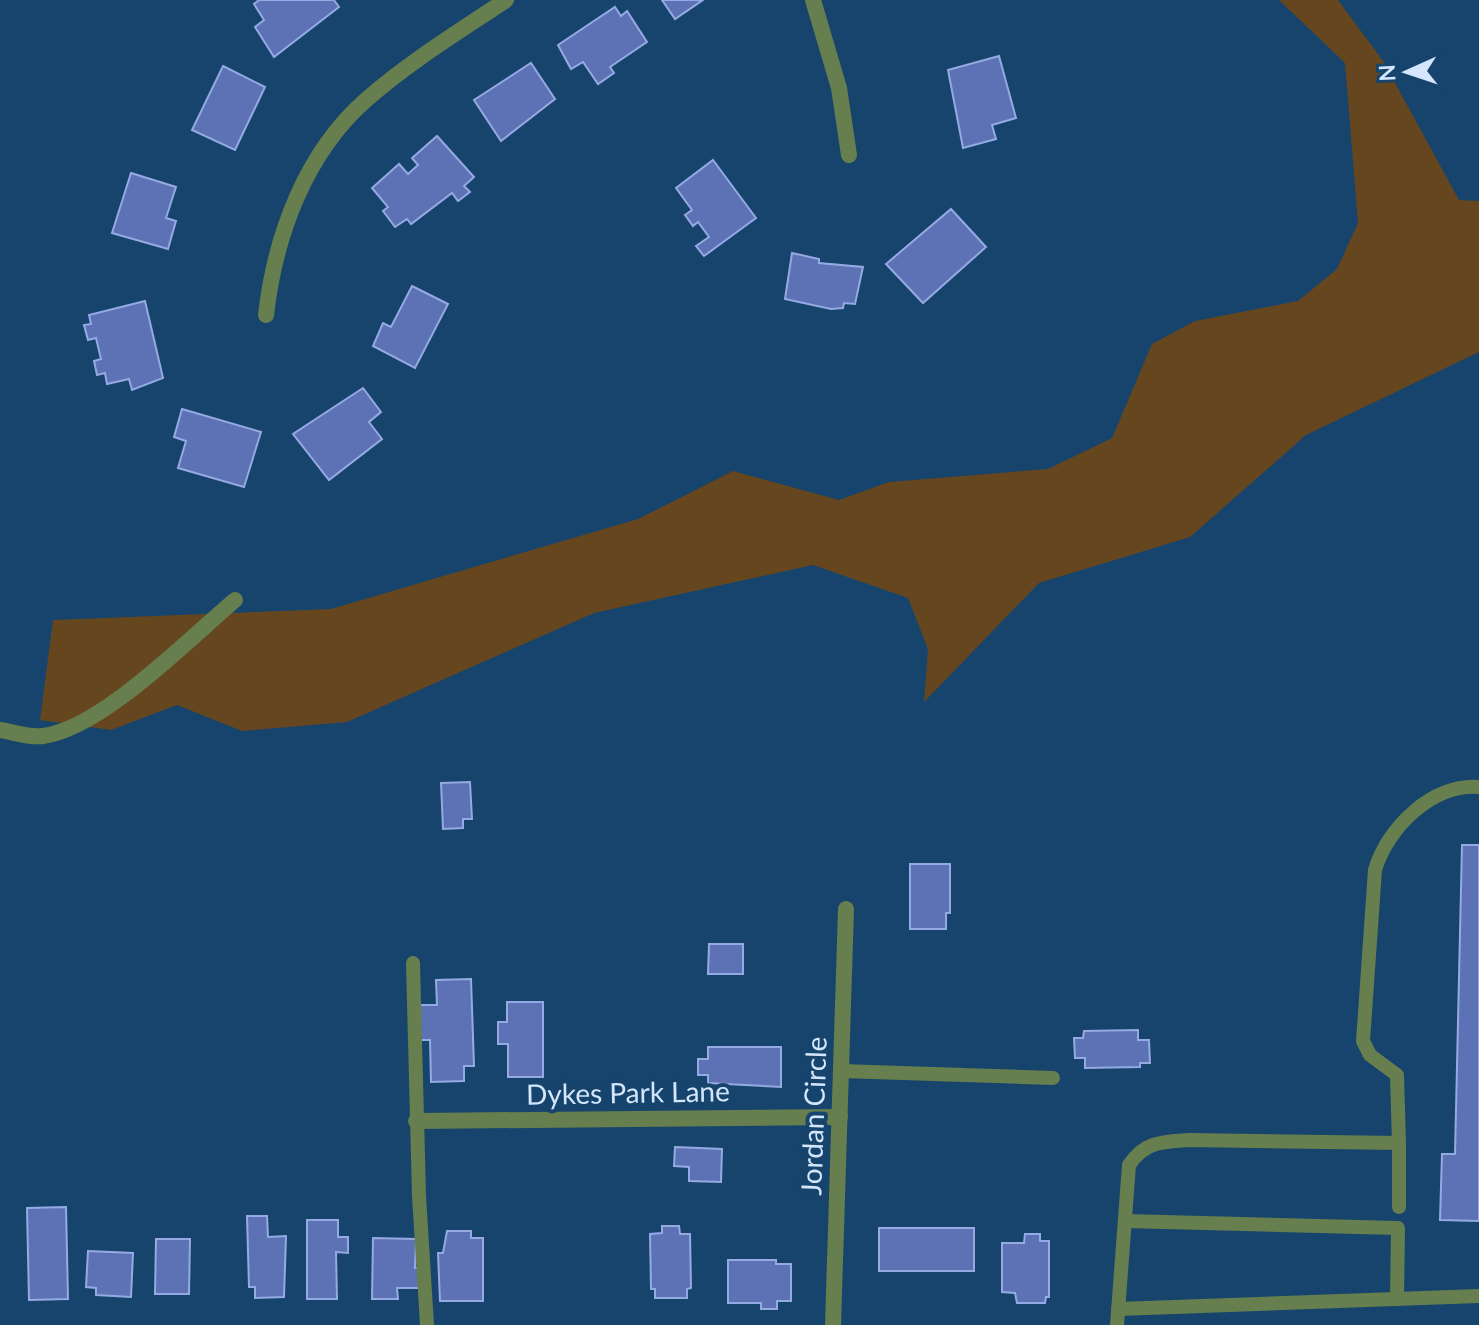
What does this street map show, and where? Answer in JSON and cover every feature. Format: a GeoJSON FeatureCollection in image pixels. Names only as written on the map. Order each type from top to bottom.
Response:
{"type":"FeatureCollection","features":[{"type":"Feature","properties":{"kind":"street"},"geometry":{"type":"LineString","coordinates":[[266,315],[271,277],[283,230],[307,176],[334,135],[366,99],[506,0]]}},
{"type":"Feature","properties":{"kind":"street"},"geometry":{"type":"LineString","coordinates":[[813,0],[839,88],[849,155]]}},
{"type":"Feature","properties":{"kind":"street"},"geometry":{"type":"LineString","coordinates":[[0,730],[42,736],[78,726],[131,689],[235,600]]}},
{"type":"Feature","properties":{"kind":"street","name":"Jordan Circle"},"geometry":{"type":"LineString","coordinates":[[833,1325],[846,909]]}},
{"type":"Feature","properties":{"kind":"street","name":"Dykes Park Lane"},"geometry":{"type":"LineString","coordinates":[[416,1121],[840,1117]]}},
{"type":"Feature","properties":{"kind":"lane"},"geometry":{"type":"LineString","coordinates":[[1397,1299],[1397,1075],[1370,1055],[1363,1041],[1375,870],[1381,849],[1408,819],[1442,791],[1479,787]]}},
{"type":"Feature","properties":{"kind":"lane"},"geometry":{"type":"LineString","coordinates":[[413,963],[416,1121],[427,1325]]}},
{"type":"Feature","properties":{"kind":"lane"},"geometry":{"type":"LineString","coordinates":[[841,1071],[1053,1078]]}},
{"type":"Feature","properties":{"kind":"lane"},"geometry":{"type":"LineString","coordinates":[[1117,1325],[1129,1165],[1139,1149],[1155,1142],[1399,1143]]}},
{"type":"Feature","properties":{"kind":"lane"},"geometry":{"type":"LineString","coordinates":[[1125,1221],[1399,1217]]}},
{"type":"Feature","properties":{"kind":"lane"},"geometry":{"type":"LineString","coordinates":[[1118,1309],[1479,1296]]}},
{"type":"Feature","properties":{"kind":"shaded area"},"geometry":{"type":"Polygon","coordinates":[[[1279,0],[1338,0],[1383,61],[1459,200],[1479,201],[1479,352],[1306,435],[1190,537],[1039,583],[924,702],[928,649],[908,598],[813,565],[594,613],[347,722],[242,731],[177,705],[111,730],[40,720],[53,620],[331,609],[638,519],[733,471],[839,500],[889,482],[1048,469],[1112,438],[1152,344],[1195,321],[1298,301],[1337,269],[1358,223],[1345,63],[1279,0]]]}},
{"type":"Feature","properties":{"kind":"building"},"geometry":{"type":"Polygon","coordinates":[[[259,0],[334,0],[339,7],[274,57],[255,27],[264,20],[254,4],[259,0]]]}},
{"type":"Feature","properties":{"kind":"building"},"geometry":{"type":"Polygon","coordinates":[[[662,0],[703,0],[675,19],[662,0]]]}},
{"type":"Feature","properties":{"kind":"building"},"geometry":{"type":"Polygon","coordinates":[[[615,7],[621,16],[627,11],[647,42],[610,67],[614,73],[598,84],[583,62],[571,69],[558,45],[615,7]]]}},
{"type":"Feature","properties":{"kind":"building"},"geometry":{"type":"Polygon","coordinates":[[[999,56],[1016,118],[992,125],[996,139],[963,148],[948,70],[999,56]]]}},
{"type":"Feature","properties":{"kind":"building"},"geometry":{"type":"Polygon","coordinates":[[[531,63],[555,99],[501,141],[474,100],[531,63]]]}},
{"type":"Feature","properties":{"kind":"building"},"geometry":{"type":"Polygon","coordinates":[[[223,66],[265,87],[235,150],[192,130],[223,66]]]}},
{"type":"Feature","properties":{"kind":"building"},"geometry":{"type":"Polygon","coordinates":[[[437,136],[474,177],[464,186],[470,192],[458,201],[452,193],[411,224],[407,219],[395,227],[383,211],[388,207],[372,188],[399,164],[408,174],[418,165],[412,158],[437,136]]]}},
{"type":"Feature","properties":{"kind":"building"},"geometry":{"type":"Polygon","coordinates":[[[713,160],[756,218],[704,256],[696,246],[709,237],[698,222],[693,226],[685,215],[692,210],[676,188],[713,160]]]}},
{"type":"Feature","properties":{"kind":"building"},"geometry":{"type":"Polygon","coordinates":[[[131,173],[176,187],[166,218],[176,221],[168,249],[112,233],[131,173]]]}},
{"type":"Feature","properties":{"kind":"building"},"geometry":{"type":"Polygon","coordinates":[[[951,209],[986,247],[923,303],[886,264],[951,209]]]}},
{"type":"Feature","properties":{"kind":"building"},"geometry":{"type":"Polygon","coordinates":[[[792,253],[819,259],[819,263],[863,267],[855,304],[844,303],[843,308],[831,309],[785,299],[792,253]]]}},
{"type":"Feature","properties":{"kind":"building"},"geometry":{"type":"Polygon","coordinates":[[[412,286],[448,304],[415,368],[373,346],[383,323],[391,327],[412,286]]]}},
{"type":"Feature","properties":{"kind":"building"},"geometry":{"type":"Polygon","coordinates":[[[145,301],[163,378],[132,390],[129,379],[107,384],[105,373],[97,375],[94,361],[101,359],[96,338],[88,340],[84,325],[91,324],[89,315],[145,301]]]}},
{"type":"Feature","properties":{"kind":"building"},"geometry":{"type":"Polygon","coordinates":[[[363,388],[381,412],[369,422],[382,439],[329,480],[293,434],[363,388]]]}},
{"type":"Feature","properties":{"kind":"building"},"geometry":{"type":"Polygon","coordinates":[[[182,409],[261,432],[244,487],[178,468],[186,441],[174,437],[182,409]]]}},
{"type":"Feature","properties":{"kind":"building"},"geometry":{"type":"Polygon","coordinates":[[[470,782],[472,819],[463,819],[463,828],[443,829],[441,783],[470,782]]]}},
{"type":"Feature","properties":{"kind":"building"},"geometry":{"type":"Polygon","coordinates":[[[1462,845],[1479,845],[1479,1221],[1440,1220],[1442,1154],[1455,1154],[1462,845]]]}},
{"type":"Feature","properties":{"kind":"building"},"geometry":{"type":"Polygon","coordinates":[[[910,864],[950,864],[950,913],[946,913],[946,929],[910,929],[910,864]]]}},
{"type":"Feature","properties":{"kind":"building"},"geometry":{"type":"Polygon","coordinates":[[[709,944],[743,944],[743,974],[708,974],[709,944]]]}},
{"type":"Feature","properties":{"kind":"building"},"geometry":{"type":"Polygon","coordinates":[[[471,979],[474,1066],[464,1066],[464,1081],[431,1082],[430,1040],[418,1040],[416,1005],[437,1005],[436,980],[471,979]]]}},
{"type":"Feature","properties":{"kind":"building"},"geometry":{"type":"Polygon","coordinates":[[[507,1002],[543,1002],[543,1077],[508,1077],[508,1044],[498,1044],[498,1022],[507,1022],[507,1002]]]}},
{"type":"Feature","properties":{"kind":"building"},"geometry":{"type":"Polygon","coordinates":[[[1138,1030],[1138,1040],[1149,1040],[1150,1063],[1140,1063],[1140,1067],[1085,1068],[1085,1058],[1075,1058],[1074,1038],[1083,1038],[1084,1031],[1138,1030]]]}},
{"type":"Feature","properties":{"kind":"building"},"geometry":{"type":"Polygon","coordinates":[[[708,1047],[781,1047],[781,1087],[708,1083],[708,1075],[698,1075],[698,1059],[708,1059],[708,1047]]]}},
{"type":"Feature","properties":{"kind":"building"},"geometry":{"type":"Polygon","coordinates":[[[675,1147],[722,1149],[721,1182],[689,1181],[689,1167],[674,1166],[675,1147]]]}},
{"type":"Feature","properties":{"kind":"building"},"geometry":{"type":"Polygon","coordinates":[[[66,1207],[68,1299],[29,1300],[27,1208],[66,1207]]]}},
{"type":"Feature","properties":{"kind":"building"},"geometry":{"type":"Polygon","coordinates":[[[247,1216],[267,1216],[268,1237],[286,1236],[284,1297],[255,1298],[255,1287],[249,1287],[247,1216]]]}},
{"type":"Feature","properties":{"kind":"building"},"geometry":{"type":"Polygon","coordinates":[[[307,1220],[338,1220],[338,1237],[348,1237],[348,1253],[336,1252],[337,1299],[307,1299],[307,1220]]]}},
{"type":"Feature","properties":{"kind":"building"},"geometry":{"type":"Polygon","coordinates":[[[662,1226],[679,1226],[680,1234],[690,1234],[691,1288],[687,1289],[687,1298],[655,1298],[655,1289],[651,1289],[650,1234],[662,1233],[662,1226]]]}},
{"type":"Feature","properties":{"kind":"building"},"geometry":{"type":"Polygon","coordinates":[[[879,1228],[974,1228],[974,1271],[879,1271],[879,1228]]]}},
{"type":"Feature","properties":{"kind":"building"},"geometry":{"type":"Polygon","coordinates":[[[447,1231],[471,1231],[471,1238],[483,1238],[483,1301],[440,1301],[438,1253],[443,1253],[447,1231]]]}},
{"type":"Feature","properties":{"kind":"building"},"geometry":{"type":"Polygon","coordinates":[[[1025,1234],[1040,1234],[1040,1241],[1049,1241],[1049,1297],[1046,1297],[1045,1303],[1017,1303],[1015,1293],[1002,1292],[1002,1243],[1024,1243],[1025,1234]]]}},
{"type":"Feature","properties":{"kind":"building"},"geometry":{"type":"Polygon","coordinates":[[[373,1238],[416,1239],[415,1268],[422,1268],[422,1288],[397,1288],[398,1299],[372,1299],[373,1238]]]}},
{"type":"Feature","properties":{"kind":"building"},"geometry":{"type":"Polygon","coordinates":[[[156,1239],[190,1239],[189,1294],[155,1294],[156,1239]]]}},
{"type":"Feature","properties":{"kind":"building"},"geometry":{"type":"Polygon","coordinates":[[[88,1251],[133,1253],[131,1297],[96,1295],[96,1288],[86,1287],[88,1251]]]}},
{"type":"Feature","properties":{"kind":"building"},"geometry":{"type":"Polygon","coordinates":[[[728,1260],[776,1260],[776,1264],[791,1264],[791,1301],[777,1301],[777,1309],[761,1309],[761,1303],[728,1303],[728,1260]]]}}]}
